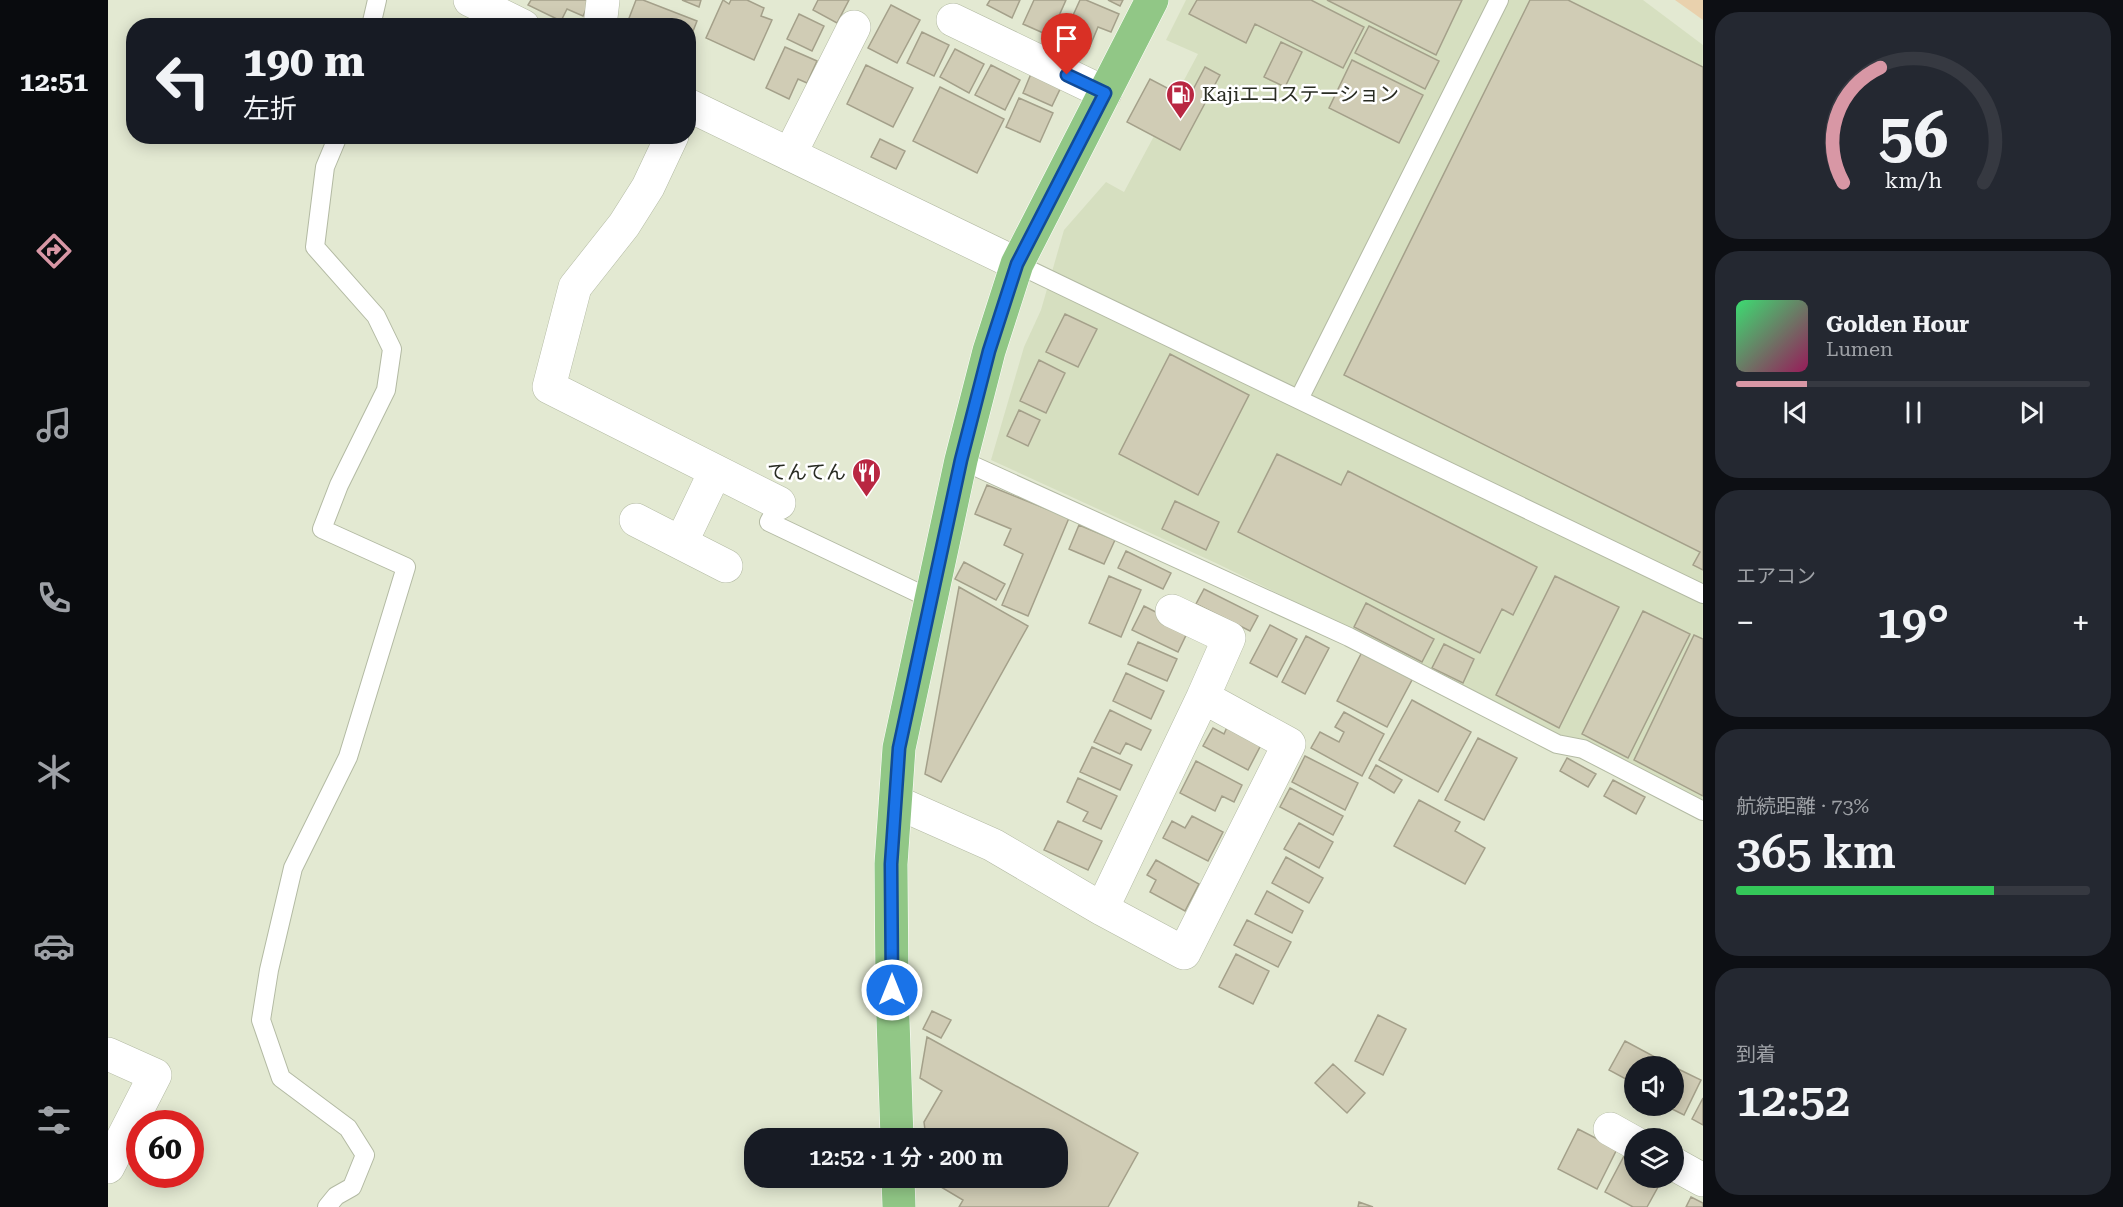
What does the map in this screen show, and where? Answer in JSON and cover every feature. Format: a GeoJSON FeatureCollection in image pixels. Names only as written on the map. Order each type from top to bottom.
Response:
{"type":"FeatureCollection","features":[{"type":"Feature","properties":{"kind":"main road"},"geometry":{"type":"LineString","coordinates":[[897,1128],[891,876],[899,748],[961,460],[989,351],[1017,264],[1152,0]]}},
{"type":"Feature","properties":{"kind":"main road"},"geometry":{"type":"LineString","coordinates":[[898,1188],[899,1207]]}},
{"type":"Feature","properties":{"kind":"street"},"geometry":{"type":"LineString","coordinates":[[470,0],[507,18]]}},
{"type":"Feature","properties":{"kind":"street"},"geometry":{"type":"LineString","coordinates":[[601,18],[603,0]]}},
{"type":"Feature","properties":{"kind":"street"},"geometry":{"type":"LineString","coordinates":[[953,20],[1105,93]]}},
{"type":"Feature","properties":{"kind":"street"},"geometry":{"type":"LineString","coordinates":[[790,154],[854,27]]}},
{"type":"Feature","properties":{"kind":"street"},"geometry":{"type":"LineString","coordinates":[[696,109],[1017,264]]}},
{"type":"Feature","properties":{"kind":"street"},"geometry":{"type":"LineString","coordinates":[[668,144],[648,187],[624,225],[575,287],[549,387],[779,503]]}},
{"type":"Feature","properties":{"kind":"street"},"geometry":{"type":"LineString","coordinates":[[681,543],[715,472]]}},
{"type":"Feature","properties":{"kind":"street"},"geometry":{"type":"LineString","coordinates":[[636,520],[726,566]]}},
{"type":"Feature","properties":{"kind":"street"},"geometry":{"type":"LineString","coordinates":[[1102,909],[1229,638],[1172,611]]}},
{"type":"Feature","properties":{"kind":"street"},"geometry":{"type":"LineString","coordinates":[[896,802],[993,845],[1102,909],[1184,953],[1289,744],[1203,697]]}},
{"type":"Feature","properties":{"kind":"street"},"geometry":{"type":"LineString","coordinates":[[108,1054],[154,1075],[108,1167]]}},
{"type":"Feature","properties":{"kind":"street"},"geometry":{"type":"LineString","coordinates":[[1684,1170],[1703,1180]]}},
{"type":"Feature","properties":{"kind":"lane"},"geometry":{"type":"LineString","coordinates":[[373,18],[377,0]]}},
{"type":"Feature","properties":{"kind":"lane"},"geometry":{"type":"LineString","coordinates":[[1299,399],[1499,0]]}},
{"type":"Feature","properties":{"kind":"lane"},"geometry":{"type":"LineString","coordinates":[[327,1207],[336,1196],[352,1187],[365,1155],[348,1128],[281,1078],[261,1020],[269,970],[293,868],[348,757],[406,567],[322,529],[339,485],[386,390],[392,349],[376,316],[315,247],[325,167],[335,144]]}},
{"type":"Feature","properties":{"kind":"lane"},"geometry":{"type":"LineString","coordinates":[[1017,264],[1703,594]]}},
{"type":"Feature","properties":{"kind":"lane"},"geometry":{"type":"LineString","coordinates":[[961,460],[1348,636],[1557,744],[1583,749],[1703,811]]}},
{"type":"Feature","properties":{"kind":"lane"},"geometry":{"type":"LineString","coordinates":[[779,503],[769,522],[931,599]]}},
{"type":"Feature","properties":{"kind":"shaded area"},"geometry":{"type":"Polygon","coordinates":[[[1186,0],[1643,0],[1703,45],[1703,803],[1582,741],[1555,733],[1218,564],[991,460],[1024,347],[1041,310],[1064,230],[1106,182],[1124,192],[1198,54],[1166,40],[1186,0]]]}},
{"type":"Feature","properties":{"kind":"shaded area"},"geometry":{"type":"Polygon","coordinates":[[[1675,0],[1703,0],[1703,20],[1675,0]]]}},
{"type":"Feature","properties":{"kind":"building"},"geometry":{"type":"Polygon","coordinates":[[[531,0],[590,1],[583,16],[567,9],[562,18],[555,18],[528,5],[531,0]]]}},
{"type":"Feature","properties":{"kind":"building"},"geometry":{"type":"Polygon","coordinates":[[[636,0],[643,0],[689,18],[629,18],[636,0]]]}},
{"type":"Feature","properties":{"kind":"building"},"geometry":{"type":"Polygon","coordinates":[[[682,0],[701,0],[699,7],[682,0]]]}},
{"type":"Feature","properties":{"kind":"building"},"geometry":{"type":"Polygon","coordinates":[[[723,0],[729,4],[731,0],[747,0],[764,8],[761,16],[772,20],[754,60],[706,38],[723,0]]]}},
{"type":"Feature","properties":{"kind":"building"},"geometry":{"type":"Polygon","coordinates":[[[818,0],[849,0],[837,23],[813,10],[818,0]]]}},
{"type":"Feature","properties":{"kind":"building"},"geometry":{"type":"Polygon","coordinates":[[[990,0],[1020,0],[1012,18],[987,5],[990,0]]]}},
{"type":"Feature","properties":{"kind":"building"},"geometry":{"type":"Polygon","coordinates":[[[1034,0],[1066,0],[1050,36],[1023,24],[1034,0]]]}},
{"type":"Feature","properties":{"kind":"building"},"geometry":{"type":"Polygon","coordinates":[[[1080,0],[1086,0],[1119,14],[1111,32],[1098,27],[1090,46],[1064,35],[1080,0]]]}},
{"type":"Feature","properties":{"kind":"building"},"geometry":{"type":"Polygon","coordinates":[[[1108,0],[1123,0],[1120,6],[1108,0]]]}},
{"type":"Feature","properties":{"kind":"building"},"geometry":{"type":"Polygon","coordinates":[[[1197,0],[1311,0],[1364,27],[1343,68],[1255,24],[1246,43],[1189,14],[1197,0]]]}},
{"type":"Feature","properties":{"kind":"building"},"geometry":{"type":"Polygon","coordinates":[[[1327,0],[1462,0],[1436,55],[1327,0]]]}},
{"type":"Feature","properties":{"kind":"building"},"geometry":{"type":"Polygon","coordinates":[[[1530,0],[1568,0],[1703,67],[1703,570],[1693,565],[1700,552],[1344,375],[1530,0]]]}},
{"type":"Feature","properties":{"kind":"building"},"geometry":{"type":"Polygon","coordinates":[[[891,5],[920,20],[897,63],[868,48],[891,5]]]}},
{"type":"Feature","properties":{"kind":"building"},"geometry":{"type":"Polygon","coordinates":[[[799,14],[824,26],[812,51],[787,39],[799,14]]]}},
{"type":"Feature","properties":{"kind":"building"},"geometry":{"type":"Polygon","coordinates":[[[1369,26],[1439,61],[1425,89],[1355,53],[1369,26]]]}},
{"type":"Feature","properties":{"kind":"building"},"geometry":{"type":"Polygon","coordinates":[[[922,32],[949,45],[934,76],[907,63],[922,32]]]}},
{"type":"Feature","properties":{"kind":"building"},"geometry":{"type":"Polygon","coordinates":[[[1281,42],[1302,52],[1285,87],[1264,77],[1281,42]]]}},
{"type":"Feature","properties":{"kind":"building"},"geometry":{"type":"Polygon","coordinates":[[[785,47],[817,61],[807,83],[798,79],[789,99],[766,88],[785,47]]]}},
{"type":"Feature","properties":{"kind":"building"},"geometry":{"type":"Polygon","coordinates":[[[955,49],[984,64],[969,93],[940,77],[955,49]]]}},
{"type":"Feature","properties":{"kind":"building"},"geometry":{"type":"Polygon","coordinates":[[[1352,60],[1423,95],[1399,143],[1329,108],[1352,60]]]}},
{"type":"Feature","properties":{"kind":"building"},"geometry":{"type":"Polygon","coordinates":[[[866,65],[913,88],[893,127],[847,104],[866,65]]]}},
{"type":"Feature","properties":{"kind":"building"},"geometry":{"type":"Polygon","coordinates":[[[991,65],[1020,80],[1005,110],[975,95],[991,65]]]}},
{"type":"Feature","properties":{"kind":"building"},"geometry":{"type":"Polygon","coordinates":[[[1205,67],[1220,75],[1180,150],[1127,122],[1150,79],[1188,99],[1205,67]]]}},
{"type":"Feature","properties":{"kind":"building"},"geometry":{"type":"Polygon","coordinates":[[[1033,69],[1063,83],[1052,106],[1023,93],[1033,69]]]}},
{"type":"Feature","properties":{"kind":"building"},"geometry":{"type":"Polygon","coordinates":[[[940,87],[1004,119],[977,173],[913,141],[940,87]]]}},
{"type":"Feature","properties":{"kind":"building"},"geometry":{"type":"Polygon","coordinates":[[[1019,98],[1053,113],[1040,142],[1006,127],[1019,98]]]}},
{"type":"Feature","properties":{"kind":"building"},"geometry":{"type":"Polygon","coordinates":[[[880,139],[905,151],[896,169],[871,157],[880,139]]]}},
{"type":"Feature","properties":{"kind":"building"},"geometry":{"type":"Polygon","coordinates":[[[1065,314],[1097,329],[1078,367],[1046,352],[1065,314]]]}},
{"type":"Feature","properties":{"kind":"building"},"geometry":{"type":"Polygon","coordinates":[[[1170,354],[1249,395],[1198,495],[1119,454],[1170,354]]]}},
{"type":"Feature","properties":{"kind":"building"},"geometry":{"type":"Polygon","coordinates":[[[1039,360],[1065,373],[1046,413],[1020,401],[1039,360]]]}},
{"type":"Feature","properties":{"kind":"building"},"geometry":{"type":"Polygon","coordinates":[[[1019,410],[1040,420],[1028,446],[1007,436],[1019,410]]]}},
{"type":"Feature","properties":{"kind":"building"},"geometry":{"type":"Polygon","coordinates":[[[1277,454],[1341,485],[1348,471],[1537,567],[1513,615],[1502,609],[1480,653],[1238,532],[1277,454]]]}},
{"type":"Feature","properties":{"kind":"building"},"geometry":{"type":"Polygon","coordinates":[[[987,485],[1069,518],[1028,616],[1002,605],[1023,554],[1004,545],[1011,529],[975,514],[987,485]]]}},
{"type":"Feature","properties":{"kind":"building"},"geometry":{"type":"Polygon","coordinates":[[[1175,501],[1219,522],[1206,550],[1162,529],[1175,501]]]}},
{"type":"Feature","properties":{"kind":"building"},"geometry":{"type":"Polygon","coordinates":[[[1079,525],[1115,540],[1104,564],[1069,549],[1079,525]]]}},
{"type":"Feature","properties":{"kind":"building"},"geometry":{"type":"Polygon","coordinates":[[[1126,551],[1171,573],[1163,589],[1118,568],[1126,551]]]}},
{"type":"Feature","properties":{"kind":"building"},"geometry":{"type":"Polygon","coordinates":[[[964,562],[1005,584],[996,600],[955,579],[964,562]]]}},
{"type":"Feature","properties":{"kind":"building"},"geometry":{"type":"Polygon","coordinates":[[[1109,576],[1141,590],[1121,637],[1089,623],[1109,576]]]}},
{"type":"Feature","properties":{"kind":"building"},"geometry":{"type":"Polygon","coordinates":[[[1555,576],[1619,607],[1559,728],[1496,695],[1555,576]]]}},
{"type":"Feature","properties":{"kind":"building"},"geometry":{"type":"Polygon","coordinates":[[[959,587],[1028,626],[941,782],[925,774],[959,587]]]}},
{"type":"Feature","properties":{"kind":"building"},"geometry":{"type":"Polygon","coordinates":[[[1204,589],[1258,616],[1250,631],[1196,604],[1204,589]]]}},
{"type":"Feature","properties":{"kind":"building"},"geometry":{"type":"Polygon","coordinates":[[[1366,603],[1434,639],[1422,662],[1354,627],[1366,603]]]}},
{"type":"Feature","properties":{"kind":"building"},"geometry":{"type":"Polygon","coordinates":[[[1144,606],[1189,629],[1178,652],[1132,630],[1144,606]]]}},
{"type":"Feature","properties":{"kind":"building"},"geometry":{"type":"Polygon","coordinates":[[[1643,611],[1690,634],[1628,758],[1582,734],[1643,611]]]}},
{"type":"Feature","properties":{"kind":"building"},"geometry":{"type":"Polygon","coordinates":[[[1270,625],[1297,639],[1277,677],[1250,663],[1270,625]]]}},
{"type":"Feature","properties":{"kind":"building"},"geometry":{"type":"Polygon","coordinates":[[[1694,635],[1703,639],[1703,796],[1634,760],[1694,635]]]}},
{"type":"Feature","properties":{"kind":"building"},"geometry":{"type":"Polygon","coordinates":[[[1306,636],[1329,648],[1305,694],[1282,682],[1306,636]]]}},
{"type":"Feature","properties":{"kind":"building"},"geometry":{"type":"Polygon","coordinates":[[[1138,642],[1177,659],[1167,681],[1128,664],[1138,642]]]}},
{"type":"Feature","properties":{"kind":"building"},"geometry":{"type":"Polygon","coordinates":[[[1444,644],[1474,659],[1463,683],[1432,668],[1444,644]]]}},
{"type":"Feature","properties":{"kind":"building"},"geometry":{"type":"Polygon","coordinates":[[[1362,652],[1413,678],[1387,727],[1337,701],[1362,652]]]}},
{"type":"Feature","properties":{"kind":"building"},"geometry":{"type":"Polygon","coordinates":[[[1126,673],[1164,691],[1151,719],[1113,701],[1126,673]]]}},
{"type":"Feature","properties":{"kind":"building"},"geometry":{"type":"Polygon","coordinates":[[[1412,700],[1471,732],[1438,792],[1379,760],[1412,700]]]}},
{"type":"Feature","properties":{"kind":"building"},"geometry":{"type":"Polygon","coordinates":[[[1110,710],[1151,730],[1141,750],[1126,743],[1120,754],[1094,742],[1110,710]]]}},
{"type":"Feature","properties":{"kind":"building"},"geometry":{"type":"Polygon","coordinates":[[[1344,712],[1384,734],[1362,776],[1311,748],[1320,732],[1339,742],[1344,732],[1335,727],[1344,712]]]}},
{"type":"Feature","properties":{"kind":"building"},"geometry":{"type":"Polygon","coordinates":[[[1228,725],[1262,743],[1248,770],[1203,746],[1213,728],[1224,734],[1228,725]]]}},
{"type":"Feature","properties":{"kind":"building"},"geometry":{"type":"Polygon","coordinates":[[[1478,738],[1517,758],[1484,820],[1445,800],[1478,738]]]}},
{"type":"Feature","properties":{"kind":"building"},"geometry":{"type":"Polygon","coordinates":[[[1092,747],[1132,765],[1120,790],[1080,772],[1092,747]]]}},
{"type":"Feature","properties":{"kind":"building"},"geometry":{"type":"Polygon","coordinates":[[[1305,756],[1358,783],[1345,810],[1292,782],[1305,756]]]}},
{"type":"Feature","properties":{"kind":"building"},"geometry":{"type":"Polygon","coordinates":[[[1567,758],[1596,774],[1588,787],[1560,771],[1567,758]]]}},
{"type":"Feature","properties":{"kind":"building"},"geometry":{"type":"Polygon","coordinates":[[[1196,761],[1242,785],[1234,802],[1222,796],[1215,811],[1180,793],[1196,761]]]}},
{"type":"Feature","properties":{"kind":"building"},"geometry":{"type":"Polygon","coordinates":[[[1376,765],[1402,780],[1394,793],[1369,778],[1376,765]]]}},
{"type":"Feature","properties":{"kind":"building"},"geometry":{"type":"Polygon","coordinates":[[[1078,778],[1117,796],[1101,829],[1083,821],[1088,812],[1067,802],[1078,778]]]}},
{"type":"Feature","properties":{"kind":"building"},"geometry":{"type":"Polygon","coordinates":[[[1613,780],[1645,797],[1636,814],[1604,796],[1613,780]]]}},
{"type":"Feature","properties":{"kind":"building"},"geometry":{"type":"Polygon","coordinates":[[[1290,788],[1343,816],[1333,835],[1280,807],[1290,788]]]}},
{"type":"Feature","properties":{"kind":"building"},"geometry":{"type":"Polygon","coordinates":[[[1419,800],[1460,822],[1455,831],[1485,848],[1465,884],[1394,846],[1419,800]]]}},
{"type":"Feature","properties":{"kind":"building"},"geometry":{"type":"Polygon","coordinates":[[[1192,816],[1223,832],[1208,861],[1163,838],[1172,821],[1185,828],[1192,816]]]}},
{"type":"Feature","properties":{"kind":"building"},"geometry":{"type":"Polygon","coordinates":[[[1058,821],[1102,841],[1088,870],[1044,850],[1058,821]]]}},
{"type":"Feature","properties":{"kind":"building"},"geometry":{"type":"Polygon","coordinates":[[[1299,823],[1333,842],[1319,868],[1284,849],[1299,823]]]}},
{"type":"Feature","properties":{"kind":"building"},"geometry":{"type":"Polygon","coordinates":[[[1286,857],[1323,878],[1309,903],[1272,883],[1286,857]]]}},
{"type":"Feature","properties":{"kind":"building"},"geometry":{"type":"Polygon","coordinates":[[[1156,860],[1199,884],[1185,911],[1150,892],[1156,880],[1147,875],[1156,860]]]}},
{"type":"Feature","properties":{"kind":"building"},"geometry":{"type":"Polygon","coordinates":[[[1267,891],[1303,911],[1292,933],[1255,914],[1267,891]]]}},
{"type":"Feature","properties":{"kind":"building"},"geometry":{"type":"Polygon","coordinates":[[[1247,920],[1291,942],[1278,967],[1234,945],[1247,920]]]}},
{"type":"Feature","properties":{"kind":"building"},"geometry":{"type":"Polygon","coordinates":[[[1236,954],[1269,971],[1253,1004],[1219,987],[1236,954]]]}},
{"type":"Feature","properties":{"kind":"building"},"geometry":{"type":"Polygon","coordinates":[[[932,1011],[951,1020],[941,1038],[923,1029],[932,1011]]]}},
{"type":"Feature","properties":{"kind":"building"},"geometry":{"type":"Polygon","coordinates":[[[1378,1015],[1406,1029],[1383,1075],[1355,1061],[1378,1015]]]}},
{"type":"Feature","properties":{"kind":"building"},"geometry":{"type":"Polygon","coordinates":[[[927,1037],[1138,1153],[1108,1207],[959,1207],[963,1200],[943,1188],[1068,1188],[1068,1128],[925,1128],[924,1122],[942,1091],[920,1078],[927,1037]]]}},
{"type":"Feature","properties":{"kind":"building"},"geometry":{"type":"Polygon","coordinates":[[[1625,1041],[1653,1056],[1624,1056],[1624,1078],[1609,1070],[1625,1041]]]}},
{"type":"Feature","properties":{"kind":"building"},"geometry":{"type":"Polygon","coordinates":[[[1333,1064],[1365,1093],[1347,1113],[1315,1083],[1333,1064]]]}},
{"type":"Feature","properties":{"kind":"building"},"geometry":{"type":"Polygon","coordinates":[[[1684,1072],[1701,1080],[1684,1115],[1684,1072]]]}},
{"type":"Feature","properties":{"kind":"building"},"geometry":{"type":"Polygon","coordinates":[[[1703,1098],[1703,1125],[1692,1119],[1703,1098]]]}},
{"type":"Feature","properties":{"kind":"building"},"geometry":{"type":"Polygon","coordinates":[[[1578,1129],[1617,1149],[1597,1189],[1558,1169],[1578,1129]]]}},
{"type":"Feature","properties":{"kind":"building"},"geometry":{"type":"Polygon","coordinates":[[[1624,1156],[1624,1188],[1657,1188],[1647,1207],[1633,1207],[1605,1192],[1624,1156]]]}},
{"type":"Feature","properties":{"kind":"building"},"geometry":{"type":"Polygon","coordinates":[[[1691,1197],[1703,1203],[1703,1207],[1686,1207],[1691,1197]]]}},
{"type":"Feature","properties":{"kind":"building"},"geometry":{"type":"Polygon","coordinates":[[[1359,1202],[1373,1207],[1358,1207],[1359,1202]]]}},
{"type":"Feature","properties":{"kind":"place","name":"Kajiエコステーション"},"geometry":{"type":"Point","coordinates":[1181,120]}},
{"type":"Feature","properties":{"kind":"place","name":"てんてん"},"geometry":{"type":"Point","coordinates":[867,498]}},
{"type":"Feature","properties":{"kind":"route"},"geometry":{"type":"LineString","coordinates":[[892,990],[891,864],[899,748],[961,460],[989,351],[1017,264],[1105,93],[1067,75]]}}]}
